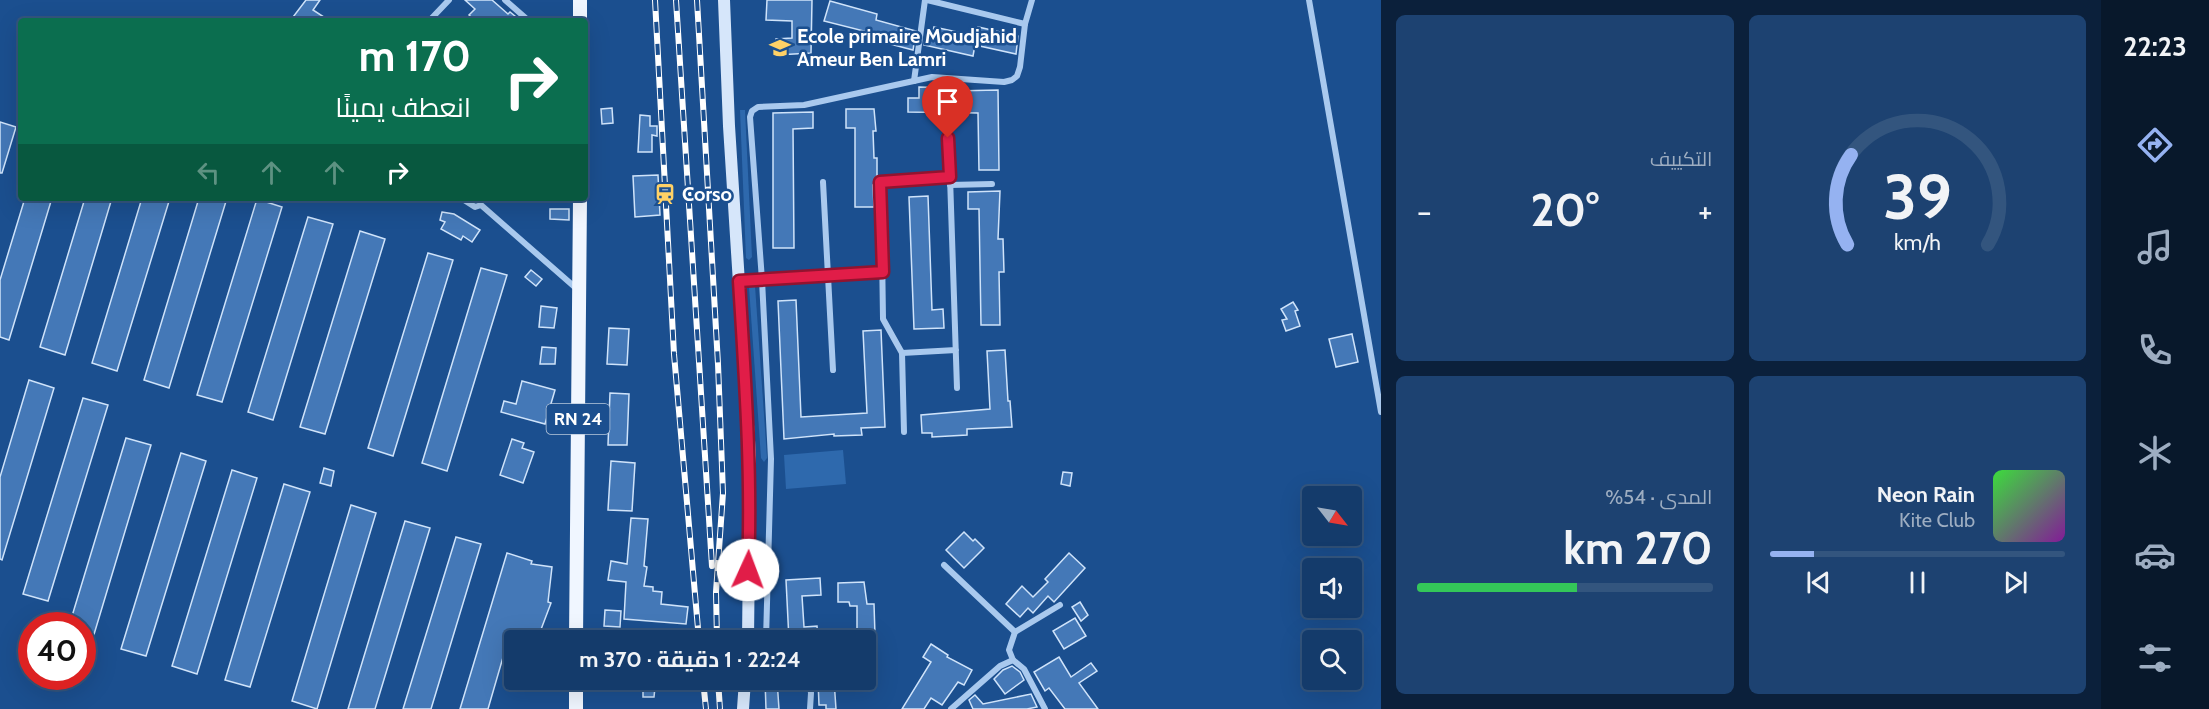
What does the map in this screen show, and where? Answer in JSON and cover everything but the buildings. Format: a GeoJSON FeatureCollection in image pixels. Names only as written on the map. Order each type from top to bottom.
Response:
{"type":"FeatureCollection","features":[{"type":"Feature","properties":{"kind":"main road"},"geometry":{"type":"LineString","coordinates":[[580,0],[580,18]]}},
{"type":"Feature","properties":{"kind":"main road","name":"RN 24"},"geometry":{"type":"LineString","coordinates":[[576,630],[580,201]]}},
{"type":"Feature","properties":{"kind":"main road"},"geometry":{"type":"LineString","coordinates":[[576,690],[576,709]]}},
{"type":"Feature","properties":{"kind":"street"},"geometry":{"type":"LineString","coordinates":[[432,18],[449,0]]}},
{"type":"Feature","properties":{"kind":"street"},"geometry":{"type":"LineString","coordinates":[[505,0],[526,18]]}},
{"type":"Feature","properties":{"kind":"street"},"geometry":{"type":"LineString","coordinates":[[724,0],[729,126],[750,456],[748,630]]}},
{"type":"Feature","properties":{"kind":"street"},"geometry":{"type":"LineString","coordinates":[[914,81],[926,0],[1025,24]]}},
{"type":"Feature","properties":{"kind":"street"},"geometry":{"type":"LineString","coordinates":[[768,630],[771,459],[762,280],[750,117],[752,111],[758,107],[804,105],[932,77],[1004,82],[1012,80],[1017,76],[1020,67],[1025,24],[1032,0]]}},
{"type":"Feature","properties":{"kind":"street"},"geometry":{"type":"LineString","coordinates":[[1309,0],[1381,412]]}},
{"type":"Feature","properties":{"kind":"street"},"geometry":{"type":"LineString","coordinates":[[948,138],[957,388]]}},
{"type":"Feature","properties":{"kind":"street"},"geometry":{"type":"LineString","coordinates":[[904,432],[902,353],[883,319],[880,182],[950,177]]}},
{"type":"Feature","properties":{"kind":"street"},"geometry":{"type":"LineString","coordinates":[[823,182],[833,370]]}},
{"type":"Feature","properties":{"kind":"street"},"geometry":{"type":"LineString","coordinates":[[950,185],[992,184]]}},
{"type":"Feature","properties":{"kind":"street"},"geometry":{"type":"LineString","coordinates":[[466,201],[476,207],[481,201],[580,291]]}},
{"type":"Feature","properties":{"kind":"street"},"geometry":{"type":"LineString","coordinates":[[739,281],[883,272]]}},
{"type":"Feature","properties":{"kind":"street"},"geometry":{"type":"LineString","coordinates":[[902,353],[956,350]]}},
{"type":"Feature","properties":{"kind":"street"},"geometry":{"type":"LineString","coordinates":[[944,565],[1015,632]]}},
{"type":"Feature","properties":{"kind":"street"},"geometry":{"type":"LineString","coordinates":[[1045,709],[1024,669],[1013,660],[1009,650],[1015,632],[1060,605]]}},
{"type":"Feature","properties":{"kind":"street"},"geometry":{"type":"LineString","coordinates":[[951,709],[1000,666],[1013,660]]}},
{"type":"Feature","properties":{"kind":"street"},"geometry":{"type":"LineString","coordinates":[[743,709],[744,690]]}},
{"type":"Feature","properties":{"kind":"street"},"geometry":{"type":"LineString","coordinates":[[810,709],[811,690]]}},
{"type":"Feature","properties":{"kind":"shaded area"},"geometry":{"type":"Polygon","coordinates":[[[740,110],[745,110],[752,257],[749,260],[746,258],[740,110]]]}},
{"type":"Feature","properties":{"kind":"shaded area"},"geometry":{"type":"Polygon","coordinates":[[[752,284],[755,286],[767,458],[764,462],[761,458],[749,287],[752,284]]]}},
{"type":"Feature","properties":{"kind":"shaded area"},"geometry":{"type":"Polygon","coordinates":[[[843,450],[846,484],[786,489],[784,455],[843,450]]]}},
{"type":"Feature","properties":{"kind":"railway"},"geometry":{"type":"LineString","coordinates":[[655,0],[674,354],[698,630]]}},
{"type":"Feature","properties":{"kind":"railway"},"geometry":{"type":"LineString","coordinates":[[676,0],[712,566]]}},
{"type":"Feature","properties":{"kind":"railway"},"geometry":{"type":"LineString","coordinates":[[697,0],[718,364],[723,493],[716,592],[717,630]]}},
{"type":"Feature","properties":{"kind":"railway"},"geometry":{"type":"LineString","coordinates":[[704,690],[706,709]]}},
{"type":"Feature","properties":{"kind":"railway"},"geometry":{"type":"LineString","coordinates":[[719,690],[720,709]]}},
{"type":"Feature","properties":{"kind":"place","name":"Ecole primaire Moudjahid Ameur Ben Lamri"},"geometry":{"type":"Point","coordinates":[780,48]}},
{"type":"Feature","properties":{"kind":"place","name":"Corso"},"geometry":{"type":"Point","coordinates":[665,194]}},
{"type":"Feature","properties":{"kind":"route"},"geometry":{"type":"LineString","coordinates":[[748,570],[750,456],[739,281],[883,272],[880,182],[950,177],[948,138]]}}]}
